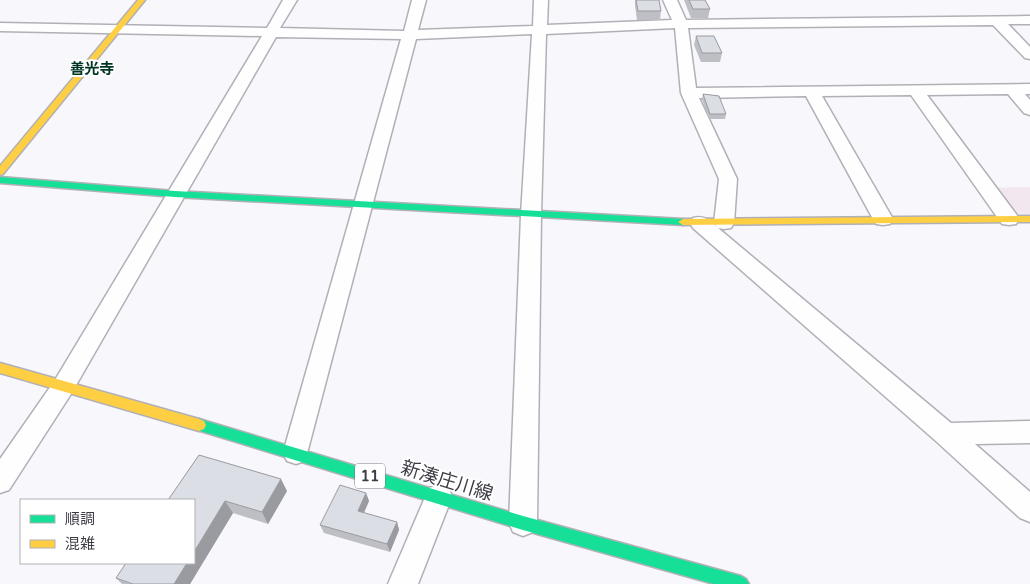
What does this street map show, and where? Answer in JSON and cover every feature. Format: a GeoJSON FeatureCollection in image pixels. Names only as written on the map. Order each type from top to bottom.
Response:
{"type":"FeatureCollection","features":[{"type":"Feature","properties":{"kind":"street"},"geometry":{"type":"LineString","coordinates":[[0,172],[142,0]]}},
{"type":"Feature","properties":{"kind":"street"},"geometry":{"type":"LineString","coordinates":[[0,481],[63,386],[290,0]]}},
{"type":"Feature","properties":{"kind":"street"},"geometry":{"type":"LineString","coordinates":[[296,453],[419,0]]}},
{"type":"Feature","properties":{"kind":"street"},"geometry":{"type":"LineString","coordinates":[[523,523],[531,215],[541,0]]}},
{"type":"Feature","properties":{"kind":"street"},"geometry":{"type":"LineString","coordinates":[[670,0],[682,24],[689,93],[728,179],[724,223]]}},
{"type":"Feature","properties":{"kind":"street"},"geometry":{"type":"LineString","coordinates":[[0,27],[117,31],[409,35],[682,24],[1030,20]]}},
{"type":"Feature","properties":{"kind":"street"},"geometry":{"type":"LineString","coordinates":[[997,21],[1030,55]]}},
{"type":"Feature","properties":{"kind":"street"},"geometry":{"type":"LineString","coordinates":[[1012,89],[1030,110]]}},
{"type":"Feature","properties":{"kind":"street"},"geometry":{"type":"LineString","coordinates":[[689,93],[1030,89]]}},
{"type":"Feature","properties":{"kind":"street"},"geometry":{"type":"LineString","coordinates":[[916,91],[1009,220]]}},
{"type":"Feature","properties":{"kind":"street"},"geometry":{"type":"LineString","coordinates":[[812,92],[884,219]]}},
{"type":"Feature","properties":{"kind":"street"},"geometry":{"type":"LineString","coordinates":[[0,180],[175,194],[700,223],[884,219],[1030,219]]}},
{"type":"Feature","properties":{"kind":"street"},"geometry":{"type":"LineString","coordinates":[[700,223],[946,434],[1030,509]]}},
{"type":"Feature","properties":{"kind":"street","name":"新湊庄川線"},"geometry":{"type":"LineString","coordinates":[[0,368],[296,453],[523,523],[741,584]]}},
{"type":"Feature","properties":{"kind":"street"},"geometry":{"type":"LineString","coordinates":[[946,434],[1030,432]]}},
{"type":"Feature","properties":{"kind":"street"},"geometry":{"type":"LineString","coordinates":[[403,584],[439,497]]}},
{"type":"Feature","properties":{"kind":"shaded area"},"geometry":{"type":"Polygon","coordinates":[[[1030,187],[1030,214],[1009,213],[988,188],[1030,187]]]}},
{"type":"Feature","properties":{"kind":"building"},"geometry":{"type":"Polygon","coordinates":[[[636,0],[659,0],[661,11],[638,11],[636,0]]]}},
{"type":"Feature","properties":{"kind":"building"},"geometry":{"type":"Polygon","coordinates":[[[689,0],[705,0],[710,9],[693,9],[689,0]]]}},
{"type":"Feature","properties":{"kind":"building"},"geometry":{"type":"Polygon","coordinates":[[[696,36],[714,36],[722,53],[702,53],[696,36]]]}},
{"type":"Feature","properties":{"kind":"building"},"geometry":{"type":"Polygon","coordinates":[[[703,94],[719,96],[726,114],[710,114],[703,94]]]}},
{"type":"Feature","properties":{"kind":"building"},"geometry":{"type":"Polygon","coordinates":[[[199,455],[281,479],[262,512],[225,501],[195,550],[195,499],[169,499],[199,455]]]}},
{"type":"Feature","properties":{"kind":"building"},"geometry":{"type":"Polygon","coordinates":[[[340,485],[366,493],[358,511],[397,522],[387,544],[320,525],[340,485]]]}},
{"type":"Feature","properties":{"kind":"building"},"geometry":{"type":"Polygon","coordinates":[[[125,564],[186,564],[174,584],[133,584],[116,578],[125,564]]]}},
{"type":"Feature","properties":{"kind":"traffic: fast"},"geometry":{"type":"LineString","coordinates":[[0,180],[175,194],[683,222]]}},
{"type":"Feature","properties":{"kind":"traffic: fast"},"geometry":{"type":"LineString","coordinates":[[199,425],[523,523],[741,584]]}},
{"type":"Feature","properties":{"kind":"traffic: slow"},"geometry":{"type":"LineString","coordinates":[[0,172],[142,0]]}},
{"type":"Feature","properties":{"kind":"traffic: slow"},"geometry":{"type":"LineString","coordinates":[[683,222],[1030,219]]}},
{"type":"Feature","properties":{"kind":"traffic: slow"},"geometry":{"type":"LineString","coordinates":[[0,368],[199,425]]}},
{"type":"Feature","properties":{"kind":"district","name":"善光寺"},"geometry":{"type":"Point","coordinates":[92,69]}}]}
